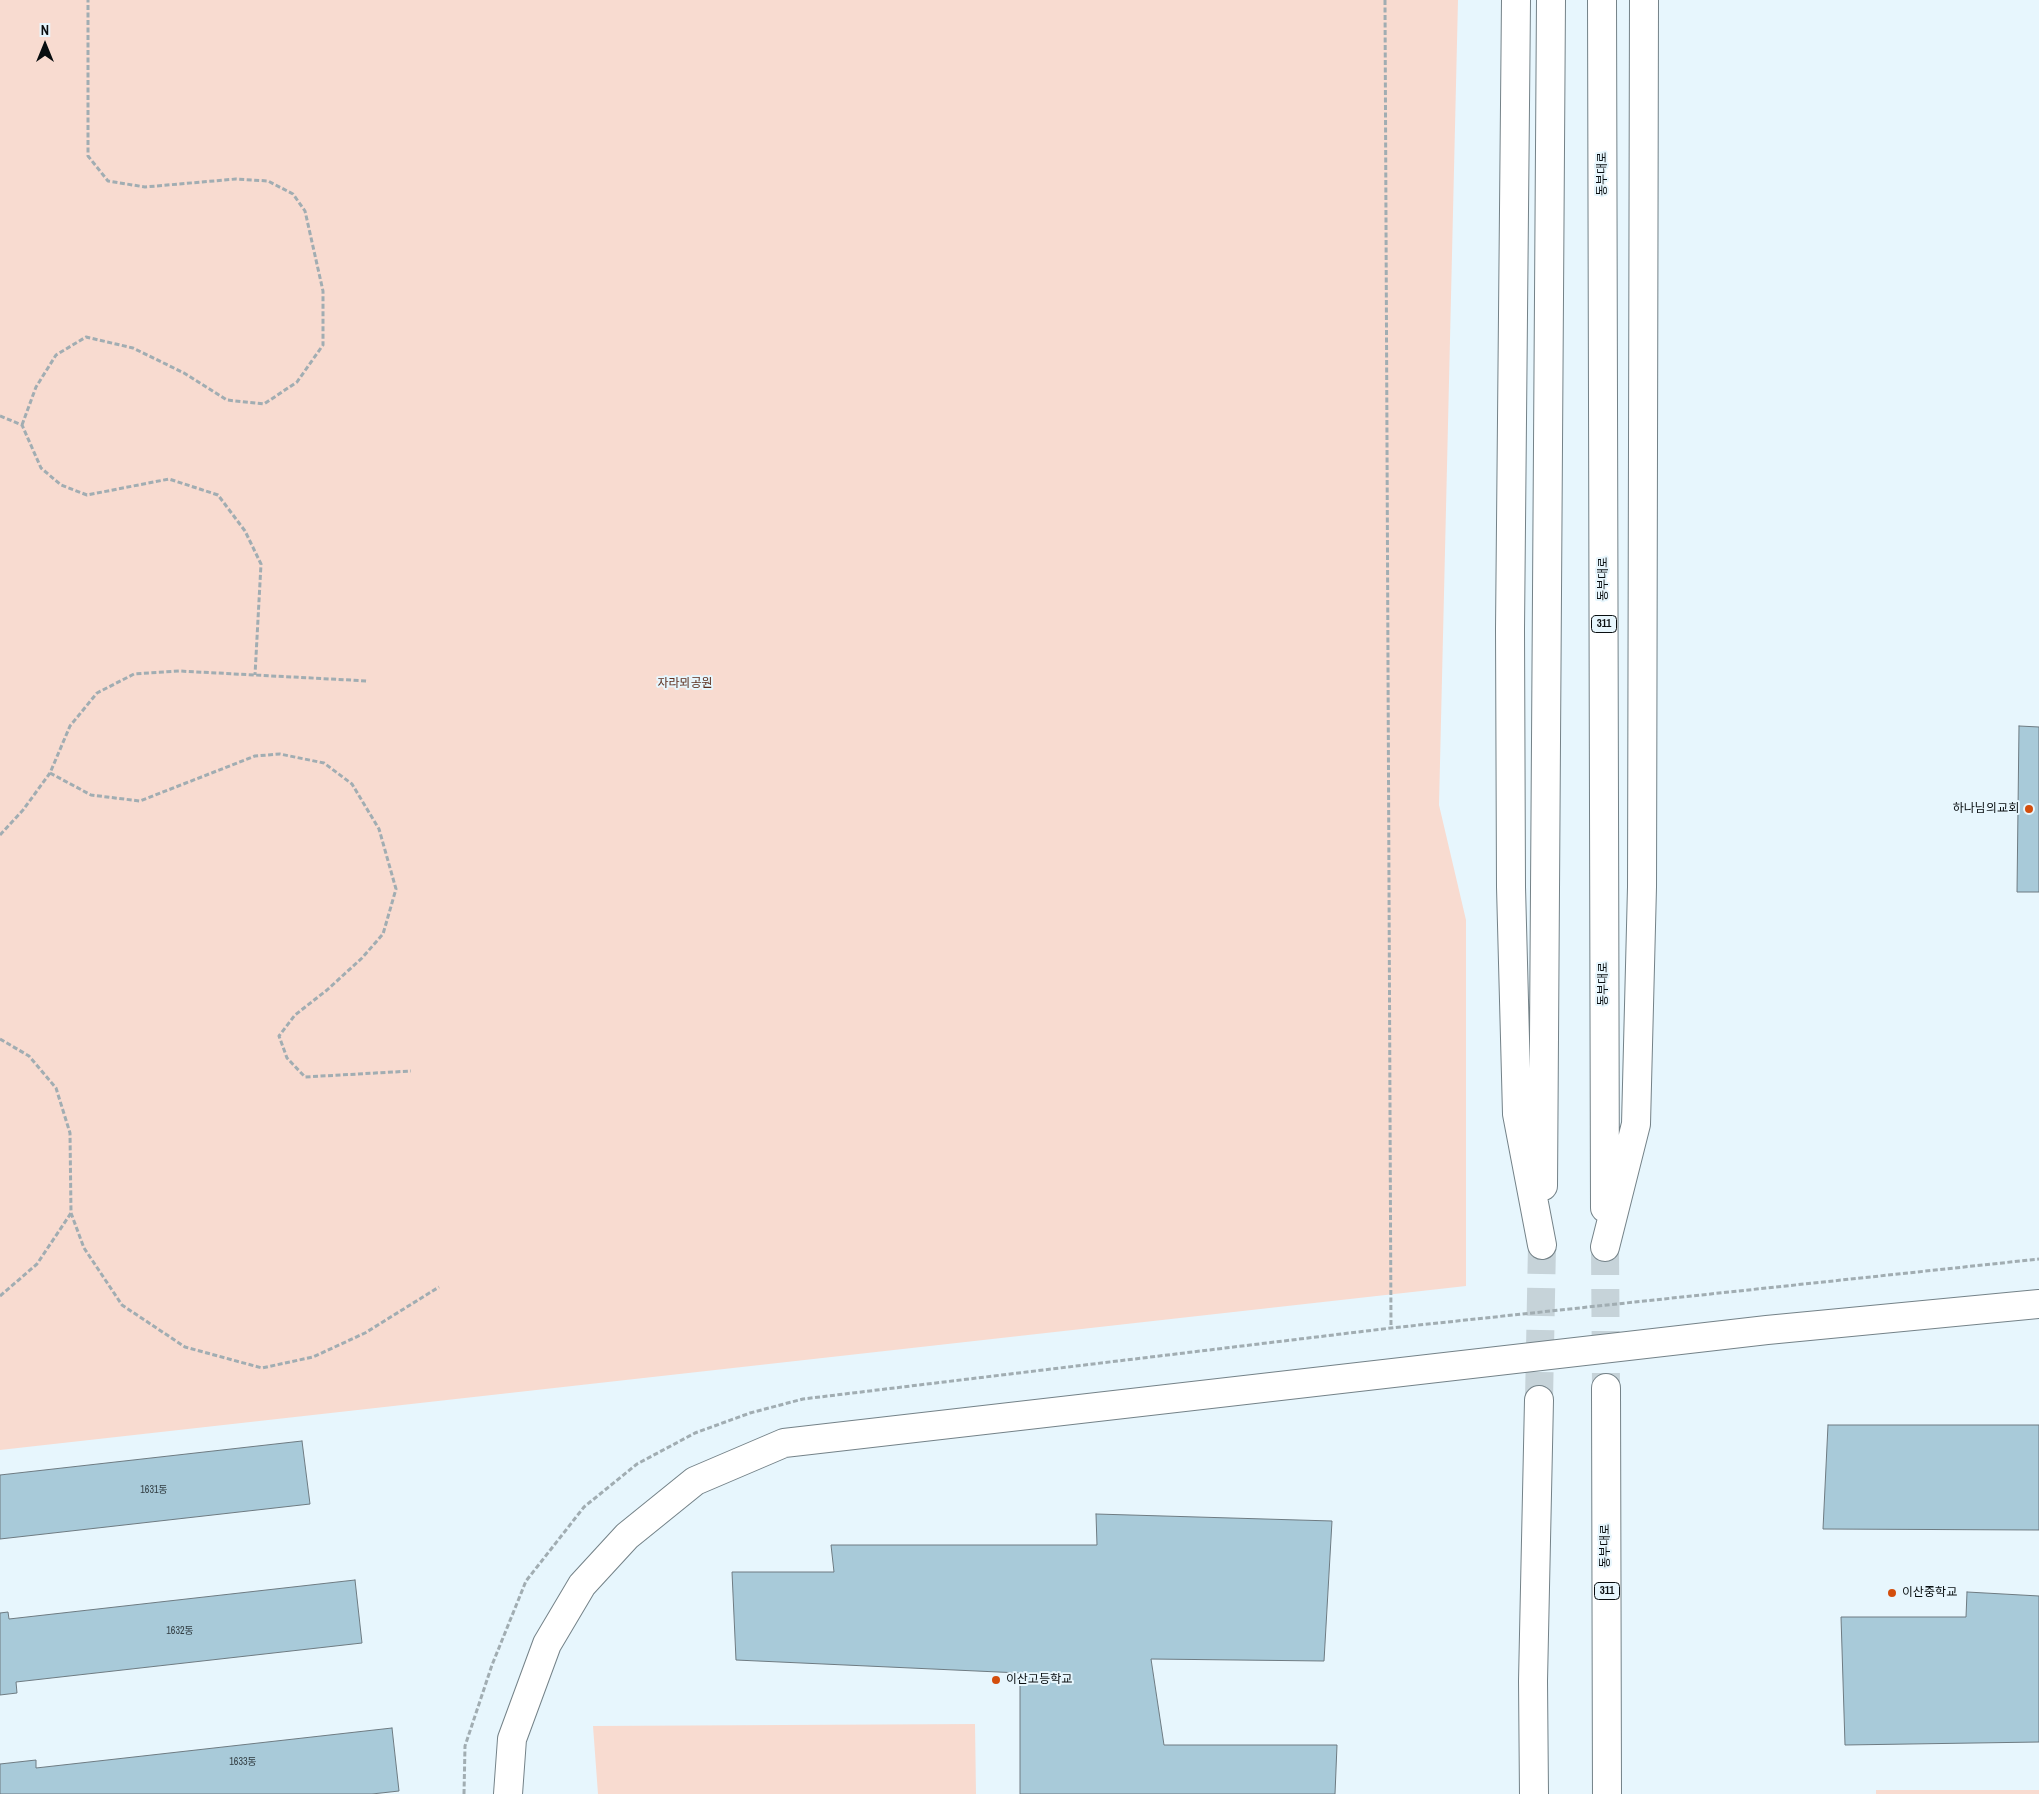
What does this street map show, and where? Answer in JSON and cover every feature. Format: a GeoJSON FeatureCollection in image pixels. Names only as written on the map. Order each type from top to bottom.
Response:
{"type":"FeatureCollection","features":[{"type":"Feature","properties":{"kind":"main road"},"geometry":{"type":"LineString","coordinates":[[1516,0],[1510,629],[1511,887],[1517,1114],[1542,1245],[1551,0]]}},
{"type":"Feature","properties":{"kind":"main road","name":"동부대로"},"geometry":{"type":"LineString","coordinates":[[1602,0],[1605,1247],[1636,1124],[1642,887],[1644,0]]}},
{"type":"Feature","properties":{"kind":"main road"},"geometry":{"type":"LineString","coordinates":[[508,1794],[512,1739],[548,1644],[582,1585],[627,1536],[695,1481],[784,1443],[1767,1330],[2039,1304]]}},
{"type":"Feature","properties":{"kind":"main road","name":"동부대로"},"geometry":{"type":"LineString","coordinates":[[1606,1388],[1607,1794]]}},
{"type":"Feature","properties":{"kind":"main road"},"geometry":{"type":"LineString","coordinates":[[1534,1794],[1533,1681],[1539,1400]]}},
{"type":"Feature","properties":{"kind":"path"},"geometry":{"type":"LineString","coordinates":[[22,425],[36,387],[56,355],[86,336],[134,348],[184,374],[227,400],[264,404],[297,382],[323,345],[323,291],[305,211],[293,194],[268,181],[236,180],[146,187],[108,181],[88,156],[88,0]]}},
{"type":"Feature","properties":{"kind":"path"},"geometry":{"type":"LineString","coordinates":[[1385,0],[1391,1328]]}},
{"type":"Feature","properties":{"kind":"path"},"geometry":{"type":"LineString","coordinates":[[0,416],[22,425],[41,468],[61,485],[87,495],[169,479],[218,495],[245,530],[261,564],[255,675]]}},
{"type":"Feature","properties":{"kind":"path"},"geometry":{"type":"LineString","coordinates":[[0,835],[23,810],[50,773],[70,726],[97,693],[134,674],[179,671],[368,681]]}},
{"type":"Feature","properties":{"kind":"path"},"geometry":{"type":"LineString","coordinates":[[50,773],[91,795],[140,801],[255,756],[280,754],[324,763],[352,784],[379,829],[396,889],[391,907],[383,934],[355,964],[295,1015],[279,1036],[287,1058],[305,1078],[411,1071]]}},
{"type":"Feature","properties":{"kind":"path"},"geometry":{"type":"LineString","coordinates":[[0,1039],[29,1056],[56,1088],[70,1133],[71,1213],[84,1248],[122,1305],[185,1346],[262,1368],[313,1357],[365,1333],[439,1287]]}},
{"type":"Feature","properties":{"kind":"path"},"geometry":{"type":"LineString","coordinates":[[0,1296],[37,1264],[71,1213]]}},
{"type":"Feature","properties":{"kind":"green space","name":"자라뫼공원"},"geometry":{"type":"Polygon","coordinates":[[[0,0],[1458,0],[1439,805],[1466,920],[1466,1286],[0,1450],[0,0]]]}},
{"type":"Feature","properties":{"kind":"green space"},"geometry":{"type":"Polygon","coordinates":[[[975,1724],[976,1794],[598,1794],[593,1726],[975,1724]]]}},
{"type":"Feature","properties":{"kind":"green space"},"geometry":{"type":"Polygon","coordinates":[[[1876,1790],[2039,1790],[2039,1794],[1876,1794],[1876,1790]]]}},
{"type":"Feature","properties":{"kind":"building","name":"하나님의교회"},"geometry":{"type":"Polygon","coordinates":[[[2019,726],[2039,727],[2039,892],[2017,892],[2019,726]]]}},
{"type":"Feature","properties":{"kind":"building"},"geometry":{"type":"Polygon","coordinates":[[[1828,1425],[2039,1425],[2039,1530],[1823,1529],[1828,1425]]]}},
{"type":"Feature","properties":{"kind":"building"},"geometry":{"type":"Polygon","coordinates":[[[302,1441],[310,1504],[0,1539],[0,1475],[302,1441]]]}},
{"type":"Feature","properties":{"kind":"building"},"geometry":{"type":"Polygon","coordinates":[[[1096,1514],[1332,1521],[1324,1661],[1151,1659],[1164,1745],[1337,1745],[1335,1794],[1020,1794],[1020,1673],[736,1660],[732,1572],[834,1572],[831,1545],[1097,1545],[1096,1514]]]}},
{"type":"Feature","properties":{"kind":"building"},"geometry":{"type":"Polygon","coordinates":[[[355,1580],[362,1643],[16,1682],[17,1693],[0,1695],[0,1613],[8,1612],[9,1619],[355,1580]]]}},
{"type":"Feature","properties":{"kind":"building"},"geometry":{"type":"Polygon","coordinates":[[[1967,1592],[2039,1596],[2039,1742],[1845,1745],[1841,1617],[1966,1617],[1967,1592]]]}},
{"type":"Feature","properties":{"kind":"building"},"geometry":{"type":"Polygon","coordinates":[[[392,1728],[399,1791],[372,1794],[0,1794],[0,1764],[36,1760],[36,1768],[392,1728]]]}},
{"type":"Feature","properties":{"kind":"tunnel"},"geometry":{"type":"LineString","coordinates":[[1539,1400],[1542,1245]]}},
{"type":"Feature","properties":{"kind":"tunnel"},"geometry":{"type":"LineString","coordinates":[[1605,1247],[1606,1388]]}},
{"type":"Feature","properties":{"kind":"place","name":"하나님의교회"},"geometry":{"type":"Point","coordinates":[2029,809]}},
{"type":"Feature","properties":{"kind":"place","name":"이산중학교"},"geometry":{"type":"Point","coordinates":[1892,1593]}},
{"type":"Feature","properties":{"kind":"place","name":"이산고등학교"},"geometry":{"type":"Point","coordinates":[996,1680]}}]}
